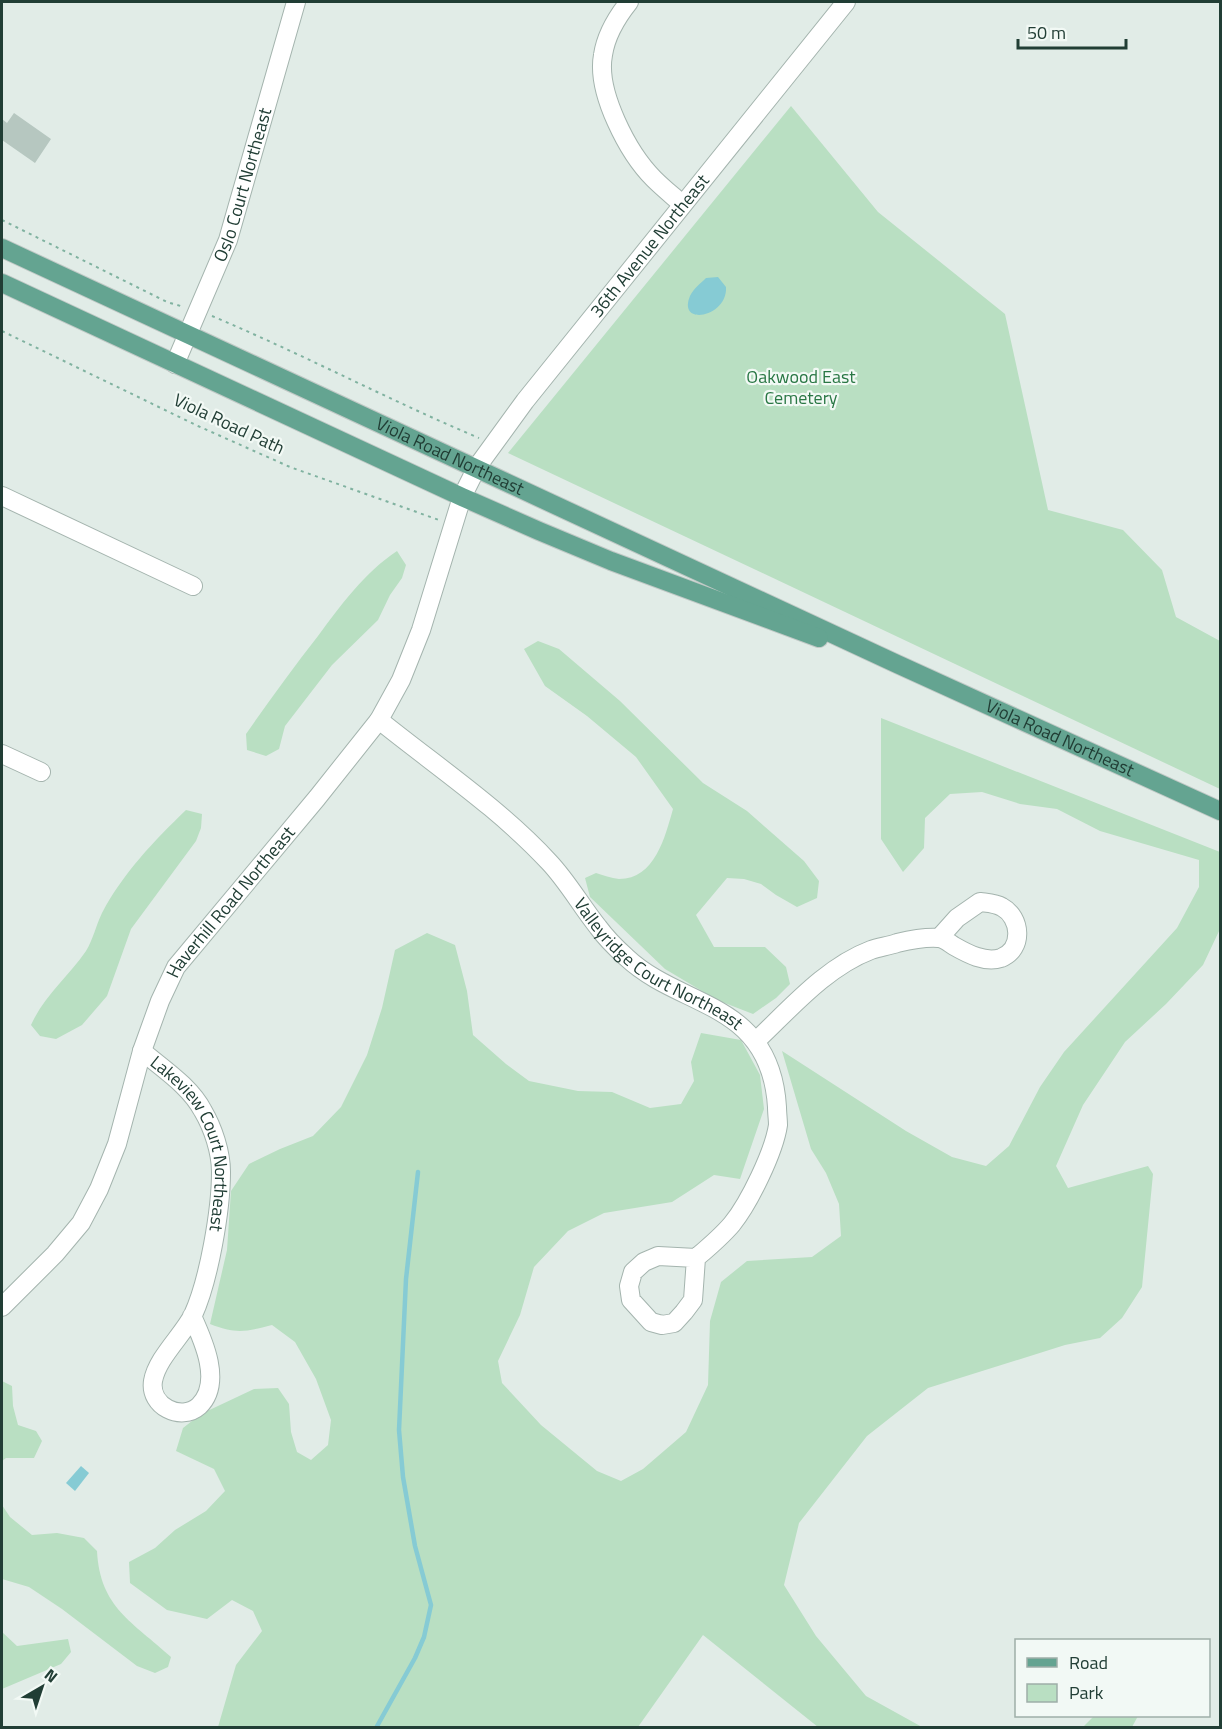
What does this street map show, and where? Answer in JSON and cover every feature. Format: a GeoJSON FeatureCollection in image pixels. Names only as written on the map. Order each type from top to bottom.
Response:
{"type":"FeatureCollection","features":[{"type":"Feature","properties":{"kind":"main road","name":"Viola Road Northeast"},"geometry":{"type":"LineString","coordinates":[[2,248],[897,664],[1221,811]]}},
{"type":"Feature","properties":{"kind":"main road","name":"Viola Road Northeast"},"geometry":{"type":"LineString","coordinates":[[2,283],[462,496],[611,561],[823,640],[897,664]]}},
{"type":"Feature","properties":{"kind":"street","name":"Oslo Court Northeast"},"geometry":{"type":"LineString","coordinates":[[176,364],[228,240],[296,2]]}},
{"type":"Feature","properties":{"kind":"street"},"geometry":{"type":"LineString","coordinates":[[629,2],[609,34],[602,56],[603,80],[621,132],[636,158],[654,179],[682,204]]}},
{"type":"Feature","properties":{"kind":"street","name":"36th Avenue Northeast"},"geometry":{"type":"LineString","coordinates":[[462,496],[477,467],[525,401],[846,2]]}},
{"type":"Feature","properties":{"kind":"street"},"geometry":{"type":"LineString","coordinates":[[2,496],[193,586]]}},
{"type":"Feature","properties":{"kind":"street","name":"Haverhill Road Northeast"},"geometry":{"type":"LineString","coordinates":[[2,1307],[55,1254],[81,1223],[99,1189],[117,1144],[142,1051],[160,1001],[176,967],[379,720],[401,680],[417,640],[462,496]]}},
{"type":"Feature","properties":{"kind":"street","name":"Valleyridge Court Northeast"},"geometry":{"type":"LineString","coordinates":[[379,720],[514,828],[551,863],[598,929],[626,957],[652,978],[737,1023],[756,1041],[772,1075],[776,1093],[778,1125],[767,1159],[734,1222],[718,1240],[696,1258]]}},
{"type":"Feature","properties":{"kind":"street"},"geometry":{"type":"LineString","coordinates":[[2,754],[41,772]]}},
{"type":"Feature","properties":{"kind":"street"},"geometry":{"type":"LineString","coordinates":[[756,1041],[812,988],[842,965],[871,950],[908,940],[940,938]]}},
{"type":"Feature","properties":{"kind":"street","name":"Lakeview Court Northeast"},"geometry":{"type":"LineString","coordinates":[[142,1051],[187,1089],[203,1110],[214,1135],[221,1171],[214,1233],[203,1287],[192,1316],[153,1380],[154,1392],[160,1402],[175,1413],[186,1413],[196,1408],[205,1400],[210,1386],[210,1370],[201,1337],[192,1316]]}},
{"type":"Feature","properties":{"kind":"path"},"geometry":{"type":"LineString","coordinates":[[2,219],[167,302],[199,311],[274,342],[493,444]]}},
{"type":"Feature","properties":{"kind":"path","name":"Viola Road Path"},"geometry":{"type":"LineString","coordinates":[[2,331],[198,426],[290,467],[453,526]]}},
{"type":"Feature","properties":{"kind":"green space","name":"Oakwood East Cemetery"},"geometry":{"type":"Polygon","coordinates":[[[791,106],[878,212],[1005,314],[1048,510],[1123,530],[1162,570],[1176,617],[1220,641],[1220,789],[508,453],[791,106]]]}},
{"type":"Feature","properties":{"kind":"green space"},"geometry":{"type":"Polygon","coordinates":[[[397,551],[406,565],[402,578],[390,595],[378,620],[332,665],[285,726],[279,749],[266,756],[247,750],[246,734],[299,660],[354,590],[374,569],[397,551]]]}},
{"type":"Feature","properties":{"kind":"green space"},"geometry":{"type":"Polygon","coordinates":[[[538,641],[559,649],[620,701],[703,783],[747,811],[804,861],[819,881],[817,898],[797,907],[761,884],[744,879],[727,878],[696,915],[714,947],[765,947],[786,967],[790,984],[776,998],[753,1014],[717,1000],[665,969],[590,897],[585,878],[596,873],[619,879],[631,877],[642,872],[650,864],[662,843],[673,809],[636,757],[587,716],[545,686],[524,649],[538,641]]]}},
{"type":"Feature","properties":{"kind":"green space"},"geometry":{"type":"Polygon","coordinates":[[[881,718],[1220,852],[1220,929],[1203,965],[1125,1042],[1083,1105],[1056,1166],[1068,1188],[1148,1166],[1153,1174],[1142,1287],[1122,1318],[1100,1338],[1065,1345],[928,1388],[867,1436],[799,1523],[784,1585],[816,1636],[866,1696],[922,1727],[818,1727],[703,1635],[638,1727],[218,1727],[236,1665],[262,1631],[253,1611],[232,1600],[207,1619],[167,1610],[130,1583],[129,1562],[155,1548],[175,1530],[206,1511],[225,1491],[214,1469],[176,1451],[183,1428],[201,1414],[254,1389],[278,1388],[289,1404],[291,1432],[297,1452],[311,1460],[328,1445],[331,1420],[316,1379],[295,1342],[272,1325],[241,1331],[210,1324],[227,1250],[231,1191],[249,1164],[313,1136],[341,1107],[367,1055],[382,1008],[395,950],[427,933],[455,945],[467,991],[473,1035],[529,1081],[578,1091],[612,1092],[650,1108],[681,1104],[694,1081],[691,1062],[701,1033],[741,1040],[760,1075],[764,1109],[740,1179],[714,1175],[672,1202],[604,1213],[568,1231],[534,1267],[520,1315],[498,1361],[502,1383],[541,1425],[597,1471],[621,1481],[643,1469],[686,1432],[708,1385],[710,1321],[721,1282],[747,1261],[812,1257],[841,1236],[839,1204],[826,1173],[811,1149],[782,1051],[906,1131],[952,1157],[986,1166],[1009,1146],[1040,1087],[1064,1052],[1177,928],[1199,887],[1199,860],[1100,831],[1057,809],[1020,804],[982,792],[950,794],[925,818],[924,848],[903,872],[881,839],[881,718]]]}},
{"type":"Feature","properties":{"kind":"green space"},"geometry":{"type":"Polygon","coordinates":[[[186,810],[202,814],[201,828],[196,841],[131,929],[107,996],[82,1025],[56,1039],[40,1036],[31,1025],[36,1015],[86,951],[102,913],[119,884],[140,858],[186,810]]]}},
{"type":"Feature","properties":{"kind":"green space"},"geometry":{"type":"Polygon","coordinates":[[[2,1381],[12,1386],[13,1406],[18,1425],[36,1431],[42,1441],[34,1458],[6,1458],[2,1461],[2,1381]]]}},
{"type":"Feature","properties":{"kind":"green space"},"geometry":{"type":"Polygon","coordinates":[[[2,1505],[10,1517],[32,1535],[57,1533],[84,1538],[97,1551],[104,1587],[112,1600],[132,1623],[171,1657],[168,1667],[155,1673],[137,1666],[29,1587],[2,1579],[2,1505]]]}},
{"type":"Feature","properties":{"kind":"green space"},"geometry":{"type":"Polygon","coordinates":[[[2,1632],[17,1646],[68,1639],[71,1652],[61,1664],[2,1689],[2,1632]]]}},
{"type":"Feature","properties":{"kind":"green space"},"geometry":{"type":"Polygon","coordinates":[[[1093,1717],[1137,1717],[1132,1727],[1083,1727],[1093,1717]]]}},
{"type":"Feature","properties":{"kind":"water"},"geometry":{"type":"Polygon","coordinates":[[[718,277],[726,287],[719,305],[704,314],[696,315],[690,312],[688,306],[693,291],[706,278],[718,277]]]}},
{"type":"Feature","properties":{"kind":"water"},"geometry":{"type":"Polygon","coordinates":[[[81,1466],[89,1473],[75,1491],[66,1483],[81,1466]]]}},
{"type":"Feature","properties":{"kind":"building"},"geometry":{"type":"Polygon","coordinates":[[[14,113],[51,139],[35,163],[2,140],[2,119],[7,123],[14,113]]]}},
{"type":"Feature","properties":{"kind":"waterway"},"geometry":{"type":"LineString","coordinates":[[376,1728],[415,1658],[424,1637],[431,1605],[415,1546],[403,1477],[399,1430],[406,1279],[418,1172]]}}]}
